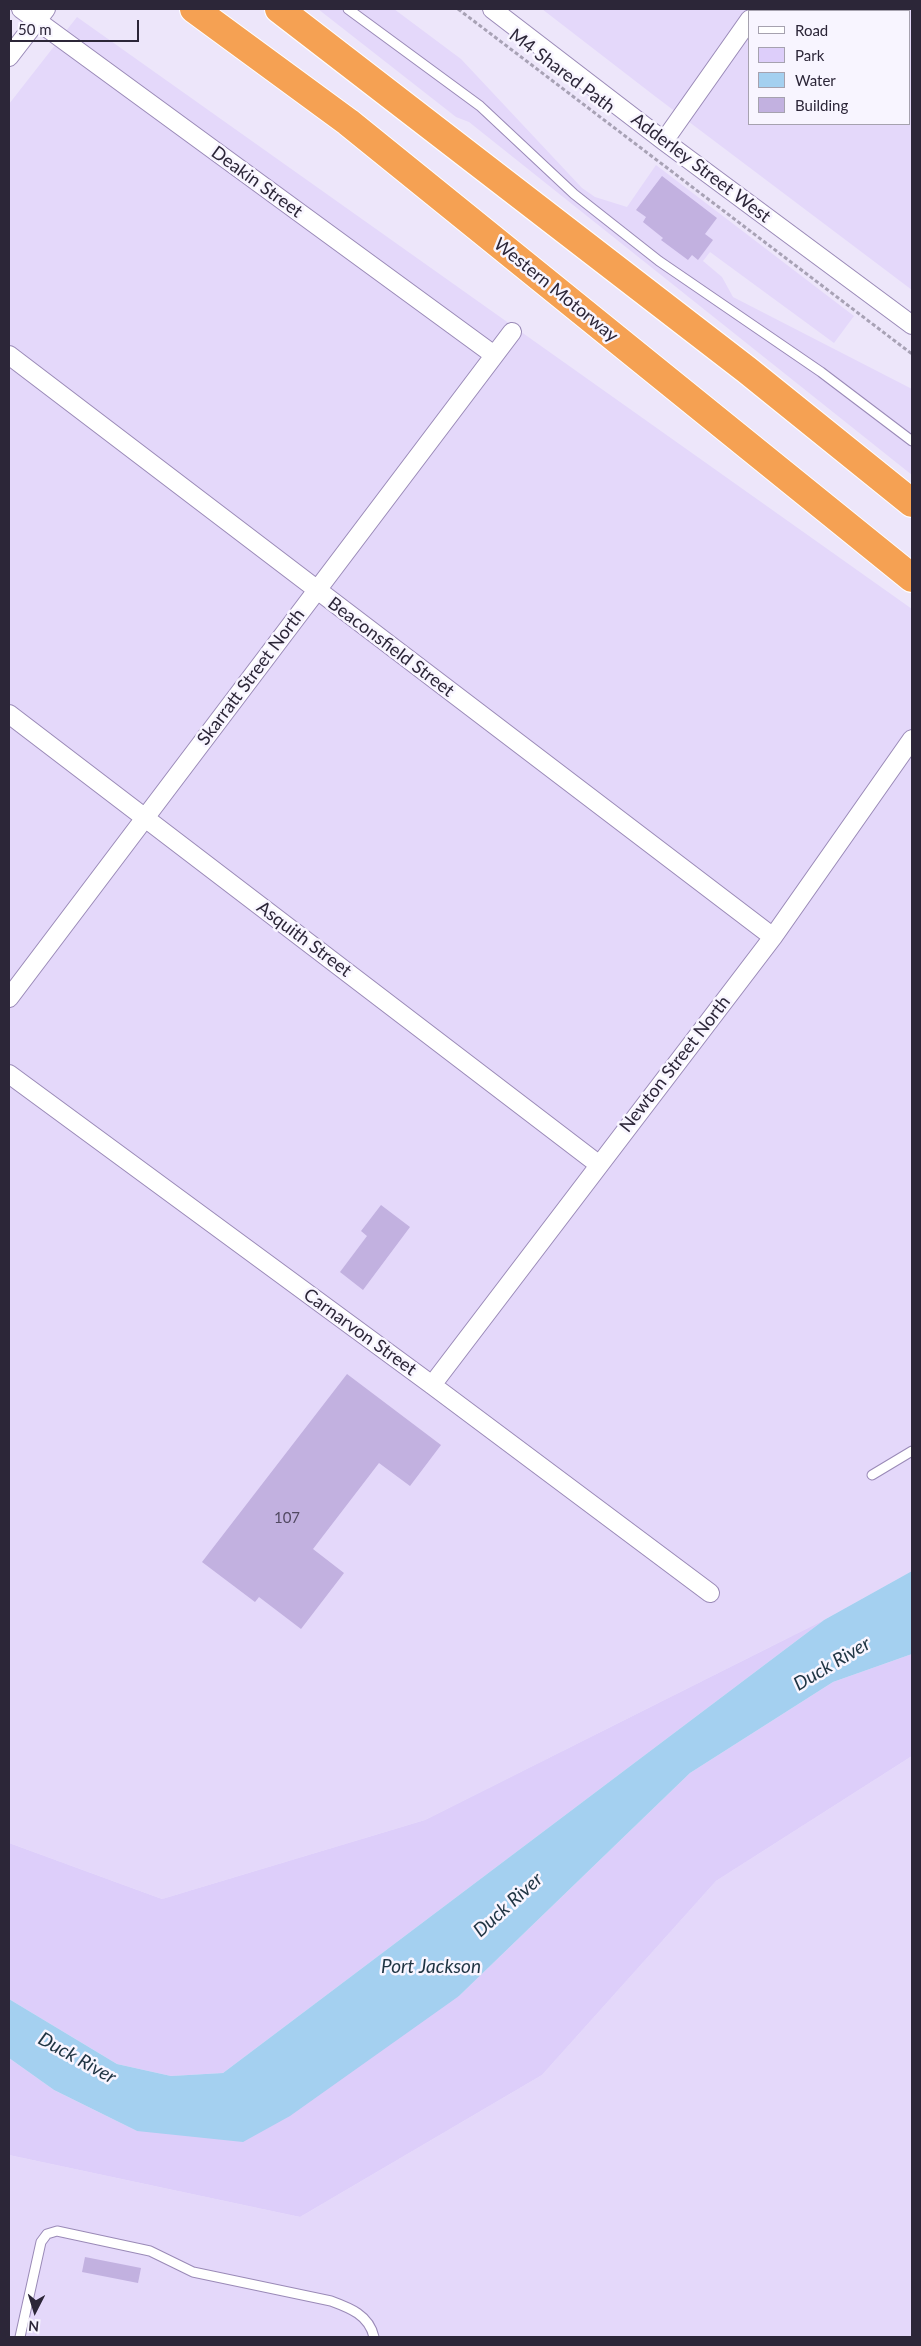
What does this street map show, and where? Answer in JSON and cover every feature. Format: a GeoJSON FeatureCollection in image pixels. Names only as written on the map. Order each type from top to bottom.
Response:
{"type":"FeatureCollection","features":[{"type":"Feature","properties":{"kind":"highway","name":"Western Motorway"},"geometry":{"type":"LineString","coordinates":[[194,9],[348,122],[912,578]]}},
{"type":"Feature","properties":{"kind":"highway"},"geometry":{"type":"LineString","coordinates":[[279,9],[747,370],[912,503]]}},
{"type":"Feature","properties":{"kind":"street","name":"Deakin Street"},"geometry":{"type":"LineString","coordinates":[[21,9],[41,15],[494,355]]}},
{"type":"Feature","properties":{"kind":"street","name":"Adderley Street West"},"geometry":{"type":"LineString","coordinates":[[492,9],[664,141],[912,324]]}},
{"type":"Feature","properties":{"kind":"street"},"geometry":{"type":"LineString","coordinates":[[9,57],[41,15]]}},
{"type":"Feature","properties":{"kind":"street"},"geometry":{"type":"LineString","coordinates":[[664,141],[748,22]]}},
{"type":"Feature","properties":{"kind":"street","name":"Skarratt Street North"},"geometry":{"type":"LineString","coordinates":[[9,998],[512,332]]}},
{"type":"Feature","properties":{"kind":"street","name":"Beaconsfield Street"},"geometry":{"type":"LineString","coordinates":[[9,355],[773,937]]}},
{"type":"Feature","properties":{"kind":"street","name":"Asquith Street"},"geometry":{"type":"LineString","coordinates":[[9,714],[598,1164]]}},
{"type":"Feature","properties":{"kind":"street","name":"Newton Street North"},"geometry":{"type":"LineString","coordinates":[[432,1385],[598,1164],[773,937],[912,739]]}},
{"type":"Feature","properties":{"kind":"street","name":"Carnarvon Street"},"geometry":{"type":"LineString","coordinates":[[9,1074],[432,1385],[710,1594]]}},
{"type":"Feature","properties":{"kind":"lane"},"geometry":{"type":"LineString","coordinates":[[348,9],[480,106],[574,194],[659,261],[821,372],[912,441]]}},
{"type":"Feature","properties":{"kind":"lane"},"geometry":{"type":"LineString","coordinates":[[872,1475],[912,1451]]}},
{"type":"Feature","properties":{"kind":"lane"},"geometry":{"type":"LineString","coordinates":[[20,2337],[40,2242],[46,2234],[57,2231],[150,2251],[193,2272],[330,2300],[352,2308],[367,2320],[374,2337]]}},
{"type":"Feature","properties":{"kind":"path","name":"M4 Shared Path"},"geometry":{"type":"LineString","coordinates":[[458,9],[912,354]]}},
{"type":"Feature","properties":{"kind":"shaded area"},"geometry":{"type":"Polygon","coordinates":[[[318,9],[394,9],[461,59],[582,188],[595,197],[627,207],[656,165],[854,316],[834,343],[710,252],[703,261],[722,277],[733,297],[912,389],[912,475],[469,122],[456,117],[318,9]]]}},
{"type":"Feature","properties":{"kind":"shaded area"},"geometry":{"type":"Polygon","coordinates":[[[542,9],[912,9],[912,290],[656,97],[542,9]]]}},
{"type":"Feature","properties":{"kind":"shaded area"},"geometry":{"type":"Polygon","coordinates":[[[77,17],[912,609],[912,1571],[824,1620],[425,1820],[162,1899],[9,1843],[9,104],[77,17]]]}},
{"type":"Feature","properties":{"kind":"shaded area"},"geometry":{"type":"Polygon","coordinates":[[[912,1756],[912,2337],[9,2337],[9,2155],[300,2217],[542,2075],[716,1881],[912,1756]]]}},
{"type":"Feature","properties":{"kind":"green space"},"geometry":{"type":"Polygon","coordinates":[[[824,1620],[223,2073],[171,2076],[117,2064],[9,1999],[9,1843],[162,1899],[425,1820],[824,1620]]]}},
{"type":"Feature","properties":{"kind":"green space"},"geometry":{"type":"Polygon","coordinates":[[[912,1654],[912,1756],[716,1881],[542,2075],[300,2217],[9,2155],[9,2058],[54,2090],[137,2131],[459,1996],[690,1773],[833,1682],[912,1654]]]}},
{"type":"Feature","properties":{"kind":"water","name":"Port Jackson"},"geometry":{"type":"Polygon","coordinates":[[[912,1571],[912,1654],[833,1682],[690,1773],[459,1996],[290,2116],[243,2142],[137,2131],[54,2090],[9,2058],[9,1999],[117,2064],[171,2076],[223,2073],[824,1620],[912,1571]]]}},
{"type":"Feature","properties":{"kind":"building"},"geometry":{"type":"Polygon","coordinates":[[[662,176],[717,218],[705,234],[713,240],[698,260],[692,255],[688,260],[661,240],[663,238],[643,222],[646,217],[636,210],[662,176]]]}},
{"type":"Feature","properties":{"kind":"building"},"geometry":{"type":"Polygon","coordinates":[[[381,1205],[410,1227],[363,1290],[340,1272],[367,1236],[361,1231],[381,1205]]]}},
{"type":"Feature","properties":{"kind":"building"},"geometry":{"type":"Polygon","coordinates":[[[347,1374],[441,1445],[410,1486],[379,1463],[313,1549],[344,1573],[301,1629],[259,1597],[255,1602],[202,1562],[347,1374]]]}},
{"type":"Feature","properties":{"kind":"building"},"geometry":{"type":"Polygon","coordinates":[[[85,2257],[141,2268],[138,2283],[82,2272],[85,2257]]]}},
{"type":"Feature","properties":{"kind":"water label","name":"Duck River"},"geometry":{"type":"Point","coordinates":[832,1664]}},
{"type":"Feature","properties":{"kind":"water label","name":"Duck River"},"geometry":{"type":"Point","coordinates":[508,1905]}},
{"type":"Feature","properties":{"kind":"water label","name":"Duck River"},"geometry":{"type":"Point","coordinates":[77,2058]}}]}
